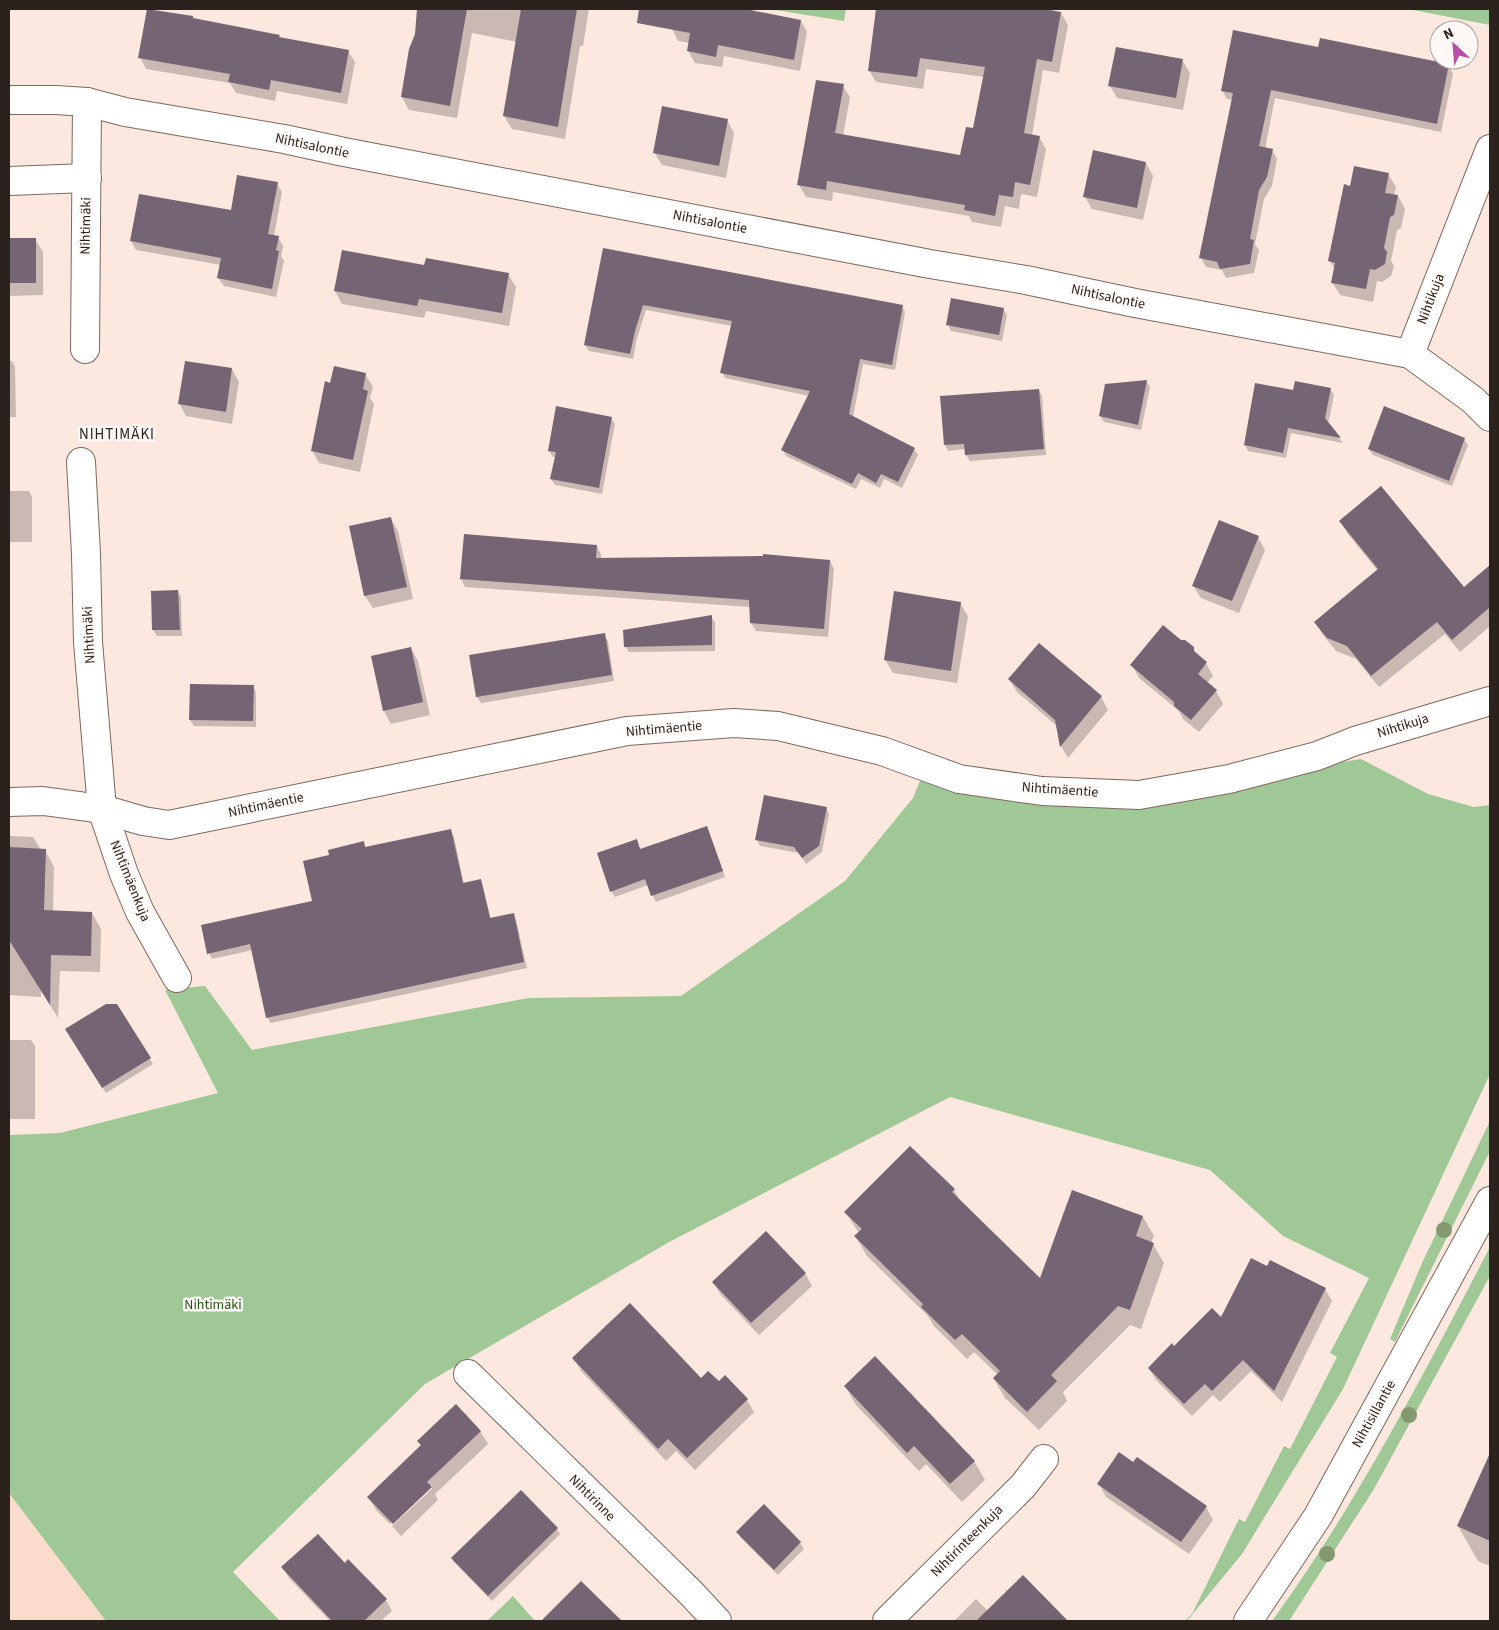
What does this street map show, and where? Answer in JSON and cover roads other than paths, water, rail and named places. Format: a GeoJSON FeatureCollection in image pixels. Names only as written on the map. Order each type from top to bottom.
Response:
{"type":"FeatureCollection","features":[{"type":"Feature","properties":{"kind":"street","name":"Nihtisalontie"},"geometry":{"type":"LineString","coordinates":[[9,100],[87,102],[125,112],[284,139],[930,264],[1026,280],[1135,303],[1410,354]]}},
{"type":"Feature","properties":{"kind":"street","name":"Nihtimäki"},"geometry":{"type":"LineString","coordinates":[[86,349],[87,102]]}},
{"type":"Feature","properties":{"kind":"street","name":"Nihtikuja"},"geometry":{"type":"LineString","coordinates":[[1410,354],[1490,149]]}},
{"type":"Feature","properties":{"kind":"street"},"geometry":{"type":"LineString","coordinates":[[9,181],[86,178]]}},
{"type":"Feature","properties":{"kind":"street"},"geometry":{"type":"LineString","coordinates":[[1410,354],[1473,400],[1490,417]]}},
{"type":"Feature","properties":{"kind":"street","name":"Nihtimäki"},"geometry":{"type":"LineString","coordinates":[[81,462],[88,642],[102,808]]}},
{"type":"Feature","properties":{"kind":"street","name":"Nihtikuja"},"geometry":{"type":"LineString","coordinates":[[1317,756],[1355,740],[1490,701]]}},
{"type":"Feature","properties":{"kind":"street","name":"Nihtimäentie"},"geometry":{"type":"LineString","coordinates":[[9,802],[43,801],[102,808],[143,821],[169,825],[627,731],[734,723],[778,726],[882,751],[959,779],[1042,791],[1140,795],[1229,779],[1317,756]]}},
{"type":"Feature","properties":{"kind":"street","name":"Nihtimäenkuja"},"geometry":{"type":"LineString","coordinates":[[102,808],[124,874],[140,912],[177,978]]}},
{"type":"Feature","properties":{"kind":"street","name":"Nihtisillantie"},"geometry":{"type":"LineString","coordinates":[[1248,1621],[1318,1516],[1490,1201]]}},
{"type":"Feature","properties":{"kind":"street","name":"Nihtirinne"},"geometry":{"type":"LineString","coordinates":[[468,1374],[691,1593],[717,1621]]}},
{"type":"Feature","properties":{"kind":"street","name":"Nihtirinteenkuja"},"geometry":{"type":"LineString","coordinates":[[887,1621],[1023,1486],[1044,1459]]}},
{"type":"Feature","properties":{"kind":"district","name":"NIHTIMÄKI"},"geometry":{"type":"Point","coordinates":[117,434]}}]}
